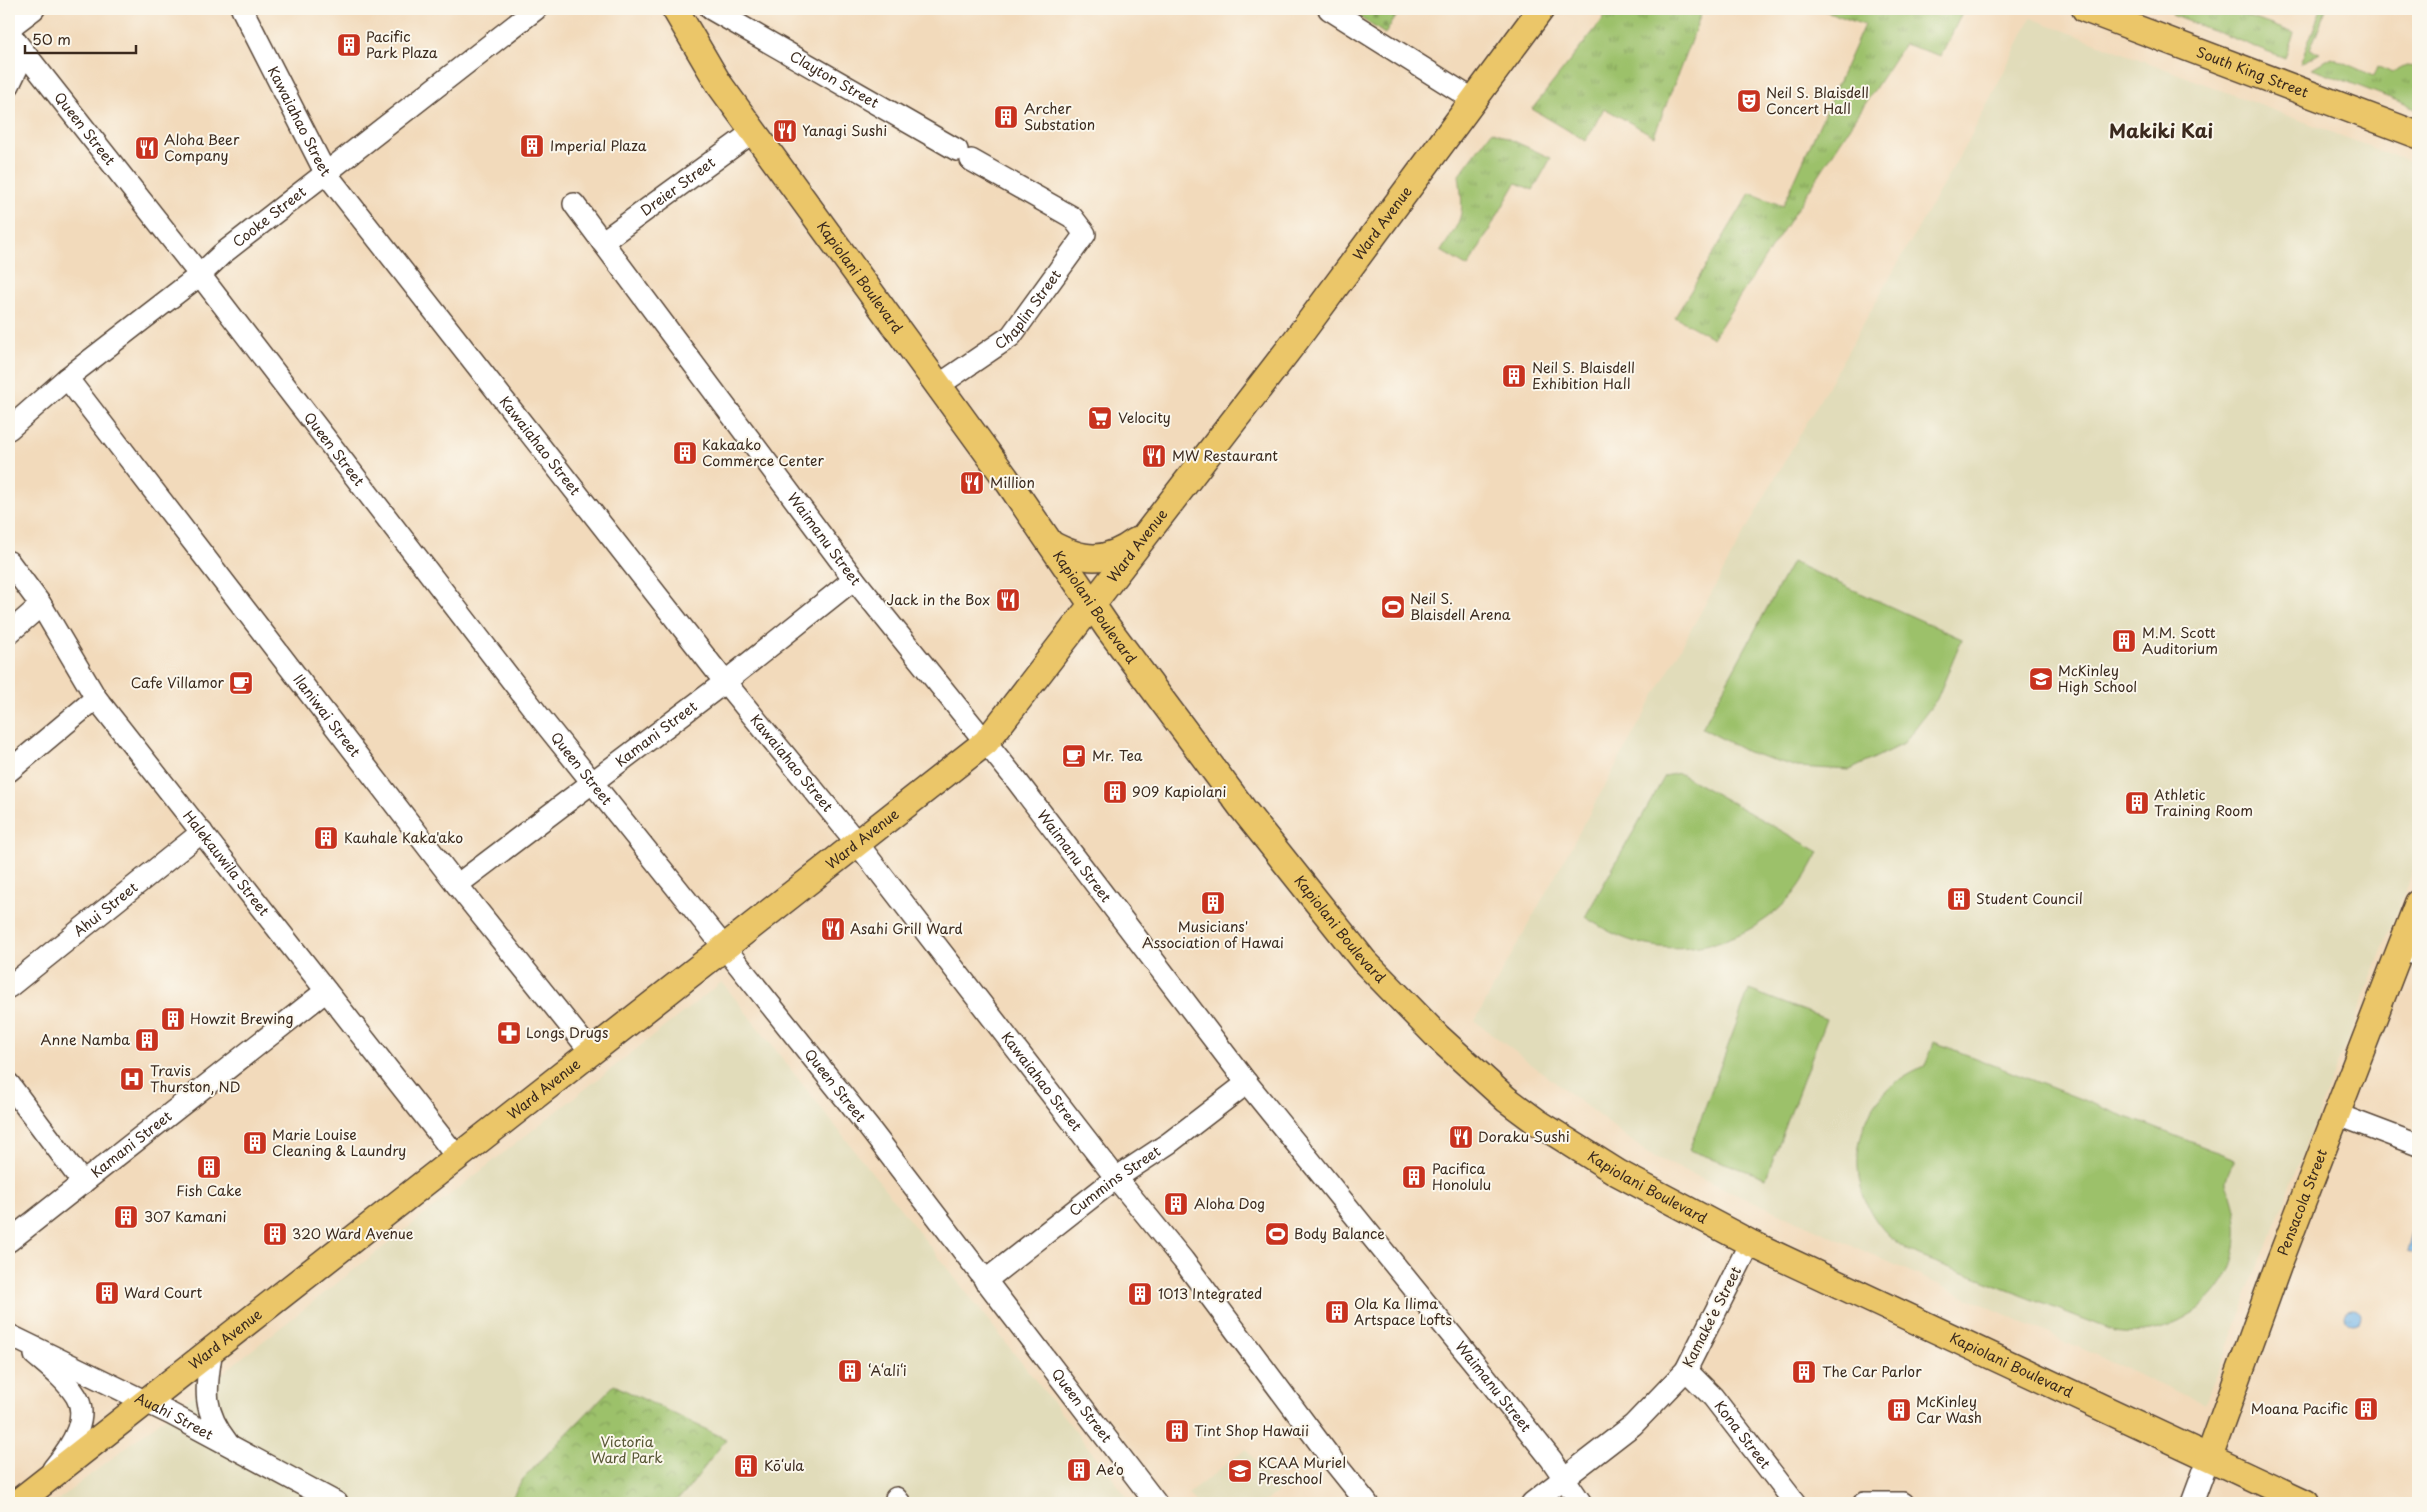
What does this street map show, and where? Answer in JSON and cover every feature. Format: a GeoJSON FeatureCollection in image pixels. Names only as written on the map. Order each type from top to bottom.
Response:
{"type":"FeatureCollection","features":[{"type":"Feature","properties":{"kind":"main road","name":"Kapiolani Boulevard"},"geometry":{"type":"LineString","coordinates":[[675,9],[699,52],[754,131],[938,385],[1051,544],[1091,604],[1243,809],[1364,961],[1438,1037],[1506,1098],[1537,1122],[1626,1177],[1750,1244],[2306,1503]]}},
{"type":"Feature","properties":{"kind":"main road","name":"Ward Avenue"},"geometry":{"type":"LineString","coordinates":[[23,1499],[986,742],[1296,340],[1472,99],[1541,9]]}},
{"type":"Feature","properties":{"kind":"main road","name":"South King Street"},"geometry":{"type":"LineString","coordinates":[[2085,9],[2418,135]]}},
{"type":"Feature","properties":{"kind":"main road"},"geometry":{"type":"LineString","coordinates":[[1051,544],[1081,557],[1101,557],[1122,551],[1151,526]]}},
{"type":"Feature","properties":{"kind":"main road","name":"Pensacola Street"},"geometry":{"type":"LineString","coordinates":[[2208,1458],[2336,1114],[2410,951],[2418,903]]}},
{"type":"Feature","properties":{"kind":"street"},"geometry":{"type":"LineString","coordinates":[[9,28],[34,9]]}},
{"type":"Feature","properties":{"kind":"street","name":"Kawaiahao Street"},"geometry":{"type":"LineString","coordinates":[[242,9],[325,172],[725,682],[857,843],[1116,1178],[1183,1260],[1330,1457],[1367,1503]]}},
{"type":"Feature","properties":{"kind":"street","name":"Cooke Street"},"geometry":{"type":"LineString","coordinates":[[9,429],[67,378],[200,275],[222,254],[536,9]]}},
{"type":"Feature","properties":{"kind":"street","name":"Clayton Street"},"geometry":{"type":"LineString","coordinates":[[711,9],[1072,217]]}},
{"type":"Feature","properties":{"kind":"street"},"geometry":{"type":"LineString","coordinates":[[1329,9],[1472,99]]}},
{"type":"Feature","properties":{"kind":"street","name":"Queen Street"},"geometry":{"type":"LineString","coordinates":[[9,33],[200,275],[539,716],[869,1128],[1156,1503]]}},
{"type":"Feature","properties":{"kind":"street"},"geometry":{"type":"LineString","coordinates":[[9,85],[24,54]]}},
{"type":"Feature","properties":{"kind":"street","name":"Dreier Street"},"geometry":{"type":"LineString","coordinates":[[602,242],[754,131]]}},
{"type":"Feature","properties":{"kind":"street","name":"Waimanu Street"},"geometry":{"type":"LineString","coordinates":[[574,204],[854,580],[986,742],[1247,1083],[1489,1381],[1551,1460],[1581,1503]]}},
{"type":"Feature","properties":{"kind":"street","name":"Chaplin Street"},"geometry":{"type":"LineString","coordinates":[[938,385],[1011,336],[1085,234],[1072,217]]}},
{"type":"Feature","properties":{"kind":"street","name":"Ilaniwai Street"},"geometry":{"type":"LineString","coordinates":[[67,378],[457,885],[591,1052]]}},
{"type":"Feature","properties":{"kind":"street","name":"Halekauwila Street"},"geometry":{"type":"LineString","coordinates":[[9,562],[41,605],[96,698],[457,1157]]}},
{"type":"Feature","properties":{"kind":"street","name":"Kamani Street"},"geometry":{"type":"LineString","coordinates":[[457,885],[725,682],[854,580]]}},
{"type":"Feature","properties":{"kind":"street"},"geometry":{"type":"LineString","coordinates":[[9,633],[41,605]]}},
{"type":"Feature","properties":{"kind":"street"},"geometry":{"type":"LineString","coordinates":[[9,771],[96,698]]}},
{"type":"Feature","properties":{"kind":"street","name":"Ahui Street"},"geometry":{"type":"LineString","coordinates":[[9,987],[202,832]]}},
{"type":"Feature","properties":{"kind":"street","name":"Kamani Street"},"geometry":{"type":"LineString","coordinates":[[9,1242],[326,991]]}},
{"type":"Feature","properties":{"kind":"street","name":"Cummins Street"},"geometry":{"type":"LineString","coordinates":[[985,1281],[1116,1178],[1170,1143],[1247,1083]]}},
{"type":"Feature","properties":{"kind":"street"},"geometry":{"type":"LineString","coordinates":[[9,1084],[83,1183]]}},
{"type":"Feature","properties":{"kind":"street"},"geometry":{"type":"LineString","coordinates":[[2336,1114],[2418,1145]]}},
{"type":"Feature","properties":{"kind":"street","name":"Kamakeʻe Street"},"geometry":{"type":"LineString","coordinates":[[1532,1503],[1633,1425],[1686,1370],[1750,1244]]}},
{"type":"Feature","properties":{"kind":"street"},"geometry":{"type":"LineString","coordinates":[[14,1337],[68,1385],[77,1396],[80,1406],[79,1422],[68,1449],[51,1472],[23,1499]]}},
{"type":"Feature","properties":{"kind":"street","name":"Auahi Street"},"geometry":{"type":"LineString","coordinates":[[14,1337],[146,1401],[337,1503]]}},
{"type":"Feature","properties":{"kind":"street"},"geometry":{"type":"LineString","coordinates":[[212,1349],[206,1396],[210,1414],[216,1428],[228,1444]]}},
{"type":"Feature","properties":{"kind":"street","name":"Kona Street"},"geometry":{"type":"LineString","coordinates":[[1686,1370],[1713,1397],[1794,1503]]}},
{"type":"Feature","properties":{"kind":"street","name":"Pensacola Street"},"geometry":{"type":"LineString","coordinates":[[2192,1503],[2208,1458]]}},
{"type":"Feature","properties":{"kind":"street"},"geometry":{"type":"LineString","coordinates":[[1864,1503],[1903,1503]]}},
{"type":"Feature","properties":{"kind":"shaded area","name":"McKinley High School"},"geometry":{"type":"Polygon","coordinates":[[[2031,18],[2418,165],[2418,858],[2205,1404],[1650,1155],[1475,1021],[1762,501],[1972,134],[2031,18]]]}},
{"type":"Feature","properties":{"kind":"shaded area"},"geometry":{"type":"Polygon","coordinates":[[[722,982],[1132,1503],[54,1503],[221,1374],[722,982]]]}},
{"type":"Feature","properties":{"kind":"shaded area","name":"KCAA Muriel Preschool"},"geometry":{"type":"Polygon","coordinates":[[[1246,1449],[1278,1492],[1263,1503],[1196,1503],[1188,1494],[1246,1449]]]}},
{"type":"Feature","properties":{"kind":"green space"},"geometry":{"type":"Polygon","coordinates":[[[1347,9],[1401,9],[1385,34],[1347,9]]]}},
{"type":"Feature","properties":{"kind":"green space"},"geometry":{"type":"Polygon","coordinates":[[[1611,9],[1703,9],[1654,136],[1604,108],[1586,141],[1532,109],[1611,9]]]}},
{"type":"Feature","properties":{"kind":"green space"},"geometry":{"type":"Polygon","coordinates":[[[1820,9],[1964,9],[1941,56],[1904,44],[1713,338],[1675,317],[1750,193],[1783,206],[1864,25],[1820,9]]]}},
{"type":"Feature","properties":{"kind":"green space"},"geometry":{"type":"Polygon","coordinates":[[[2175,9],[2227,9],[2294,33],[2285,58],[2172,15],[2175,9]]]}},
{"type":"Feature","properties":{"kind":"green space"},"geometry":{"type":"Polygon","coordinates":[[[2321,9],[2326,9],[2310,50],[2319,53],[2300,64],[2321,9]]]}},
{"type":"Feature","properties":{"kind":"green space"},"geometry":{"type":"Polygon","coordinates":[[[2331,57],[2374,76],[2378,66],[2392,73],[2406,66],[2418,67],[2418,109],[2312,68],[2331,57]]]}},
{"type":"Feature","properties":{"kind":"green space"},"geometry":{"type":"Polygon","coordinates":[[[1492,131],[1551,158],[1533,190],[1516,183],[1468,267],[1441,251],[1458,222],[1462,208],[1459,175],[1492,131]]]}},
{"type":"Feature","properties":{"kind":"green space"},"geometry":{"type":"Polygon","coordinates":[[[1792,562],[1962,639],[1937,699],[1903,744],[1850,770],[1797,767],[1747,752],[1702,728],[1792,562]]]}},
{"type":"Feature","properties":{"kind":"green space"},"geometry":{"type":"Polygon","coordinates":[[[1679,773],[1819,852],[1794,894],[1765,920],[1746,931],[1726,939],[1705,945],[1683,948],[1640,943],[1606,930],[1585,917],[1665,776],[1679,773]]]}},
{"type":"Feature","properties":{"kind":"green space"},"geometry":{"type":"Polygon","coordinates":[[[1749,990],[1826,1019],[1766,1178],[1689,1150],[1749,990]]]}},
{"type":"Feature","properties":{"kind":"green space"},"geometry":{"type":"Polygon","coordinates":[[[1934,1042],[2235,1159],[2226,1184],[2235,1208],[2237,1239],[2233,1261],[2224,1280],[2212,1297],[2196,1311],[2178,1322],[2158,1329],[2137,1332],[2115,1331],[1919,1256],[1892,1238],[1872,1215],[1861,1187],[1858,1159],[1863,1130],[1876,1104],[1896,1082],[1925,1066],[1934,1042]]]}},
{"type":"Feature","properties":{"kind":"green space","name":"Victoria Ward Park"},"geometry":{"type":"Polygon","coordinates":[[[614,1385],[726,1439],[685,1493],[672,1503],[509,1503],[523,1479],[614,1385]]]}},
{"type":"Feature","properties":{"kind":"water"},"geometry":{"type":"Polygon","coordinates":[[[2412,1233],[2418,1235],[2418,1255],[2407,1252],[2412,1233]]]}},
{"type":"Feature","properties":{"kind":"water"},"geometry":{"type":"Polygon","coordinates":[[[2350,1308],[2356,1308],[2361,1313],[2359,1322],[2350,1324],[2345,1319],[2345,1313],[2350,1308]]]}},
{"type":"Feature","properties":{"kind":"place","name":"Pacific Park Plaza"},"geometry":{"type":"Point","coordinates":[349,45]}},
{"type":"Feature","properties":{"kind":"place","name":"Neil S. Blaisdell Concert Hall"},"geometry":{"type":"Point","coordinates":[1749,101]}},
{"type":"Feature","properties":{"kind":"place","name":"Archer Substation"},"geometry":{"type":"Point","coordinates":[1006,117]}},
{"type":"Feature","properties":{"kind":"place","name":"Yanagi Sushi"},"geometry":{"type":"Point","coordinates":[785,131]}},
{"type":"Feature","properties":{"kind":"place","name":"Imperial Plaza"},"geometry":{"type":"Point","coordinates":[532,146]}},
{"type":"Feature","properties":{"kind":"place","name":"Aloha Beer Company"},"geometry":{"type":"Point","coordinates":[147,148]}},
{"type":"Feature","properties":{"kind":"place","name":"Neil S. Blaisdell Exhibition Hall"},"geometry":{"type":"Point","coordinates":[1514,376]}},
{"type":"Feature","properties":{"kind":"place","name":"Velocity"},"geometry":{"type":"Point","coordinates":[1100,418]}},
{"type":"Feature","properties":{"kind":"place","name":"Kakaako Commerce Center"},"geometry":{"type":"Point","coordinates":[685,453]}},
{"type":"Feature","properties":{"kind":"place","name":"MW Restaurant"},"geometry":{"type":"Point","coordinates":[1154,456]}},
{"type":"Feature","properties":{"kind":"place","name":"Million"},"geometry":{"type":"Point","coordinates":[972,483]}},
{"type":"Feature","properties":{"kind":"place","name":"Jack in the Box"},"geometry":{"type":"Point","coordinates":[1008,600]}},
{"type":"Feature","properties":{"kind":"place","name":"Neil S. Blaisdell Arena"},"geometry":{"type":"Point","coordinates":[1393,607]}},
{"type":"Feature","properties":{"kind":"place","name":"M.M. Scott Auditorium"},"geometry":{"type":"Point","coordinates":[2124,641]}},
{"type":"Feature","properties":{"kind":"place","name":"McKinley High School"},"geometry":{"type":"Point","coordinates":[2041,679]}},
{"type":"Feature","properties":{"kind":"place","name":"Cafe Villamor"},"geometry":{"type":"Point","coordinates":[241,683]}},
{"type":"Feature","properties":{"kind":"place","name":"Mr. Tea"},"geometry":{"type":"Point","coordinates":[1074,756]}},
{"type":"Feature","properties":{"kind":"place","name":"909 Kapiolani"},"geometry":{"type":"Point","coordinates":[1115,792]}},
{"type":"Feature","properties":{"kind":"place","name":"Athletic Training Room"},"geometry":{"type":"Point","coordinates":[2137,803]}},
{"type":"Feature","properties":{"kind":"place","name":"Kauhale Kaka'ako"},"geometry":{"type":"Point","coordinates":[326,838]}},
{"type":"Feature","properties":{"kind":"place","name":"Student Council"},"geometry":{"type":"Point","coordinates":[1959,899]}},
{"type":"Feature","properties":{"kind":"place","name":"Musicians' Association of Hawai"},"geometry":{"type":"Point","coordinates":[1213,903]}},
{"type":"Feature","properties":{"kind":"place","name":"Asahi Grill Ward"},"geometry":{"type":"Point","coordinates":[833,929]}},
{"type":"Feature","properties":{"kind":"place","name":"Howzit Brewing"},"geometry":{"type":"Point","coordinates":[173,1019]}},
{"type":"Feature","properties":{"kind":"place","name":"Longs Drugs"},"geometry":{"type":"Point","coordinates":[509,1033]}},
{"type":"Feature","properties":{"kind":"place","name":"Anne Namba"},"geometry":{"type":"Point","coordinates":[147,1040]}},
{"type":"Feature","properties":{"kind":"place","name":"Travis Thurston, ND"},"geometry":{"type":"Point","coordinates":[132,1079]}},
{"type":"Feature","properties":{"kind":"place","name":"Doraku Sushi"},"geometry":{"type":"Point","coordinates":[1461,1137]}},
{"type":"Feature","properties":{"kind":"place","name":"Marie Louise Cleaning & Laundry"},"geometry":{"type":"Point","coordinates":[255,1143]}},
{"type":"Feature","properties":{"kind":"place","name":"Fish Cake"},"geometry":{"type":"Point","coordinates":[209,1167]}},
{"type":"Feature","properties":{"kind":"place","name":"Pacifica Honolulu"},"geometry":{"type":"Point","coordinates":[1414,1177]}},
{"type":"Feature","properties":{"kind":"place","name":"Aloha Dog"},"geometry":{"type":"Point","coordinates":[1176,1204]}},
{"type":"Feature","properties":{"kind":"place","name":"307 Kamani"},"geometry":{"type":"Point","coordinates":[126,1217]}},
{"type":"Feature","properties":{"kind":"place","name":"320 Ward Avenue"},"geometry":{"type":"Point","coordinates":[275,1234]}},
{"type":"Feature","properties":{"kind":"place","name":"Body Balance"},"geometry":{"type":"Point","coordinates":[1277,1234]}},
{"type":"Feature","properties":{"kind":"place","name":"Ward Court"},"geometry":{"type":"Point","coordinates":[107,1293]}},
{"type":"Feature","properties":{"kind":"place","name":"1013 Integrated"},"geometry":{"type":"Point","coordinates":[1140,1294]}},
{"type":"Feature","properties":{"kind":"place","name":"Ola Ka Ilima Artspace Lofts"},"geometry":{"type":"Point","coordinates":[1337,1312]}},
{"type":"Feature","properties":{"kind":"place","name":"‘A‘ali‘i"},"geometry":{"type":"Point","coordinates":[850,1371]}},
{"type":"Feature","properties":{"kind":"place","name":"The Car Parlor"},"geometry":{"type":"Point","coordinates":[1804,1372]}},
{"type":"Feature","properties":{"kind":"place","name":"Moana Pacific"},"geometry":{"type":"Point","coordinates":[2366,1409]}},
{"type":"Feature","properties":{"kind":"place","name":"McKinley Car Wash"},"geometry":{"type":"Point","coordinates":[1899,1410]}},
{"type":"Feature","properties":{"kind":"place","name":"Tint Shop Hawaii"},"geometry":{"type":"Point","coordinates":[1177,1431]}},
{"type":"Feature","properties":{"kind":"place","name":"Kōʻula"},"geometry":{"type":"Point","coordinates":[746,1466]}},
{"type":"Feature","properties":{"kind":"place","name":"Ae‘o"},"geometry":{"type":"Point","coordinates":[1079,1470]}},
{"type":"Feature","properties":{"kind":"place","name":"KCAA Muriel Preschool"},"geometry":{"type":"Point","coordinates":[1240,1471]}},
{"type":"Feature","properties":{"kind":"district","name":"Makiki Kai"},"geometry":{"type":"Point","coordinates":[2161,131]}}]}
